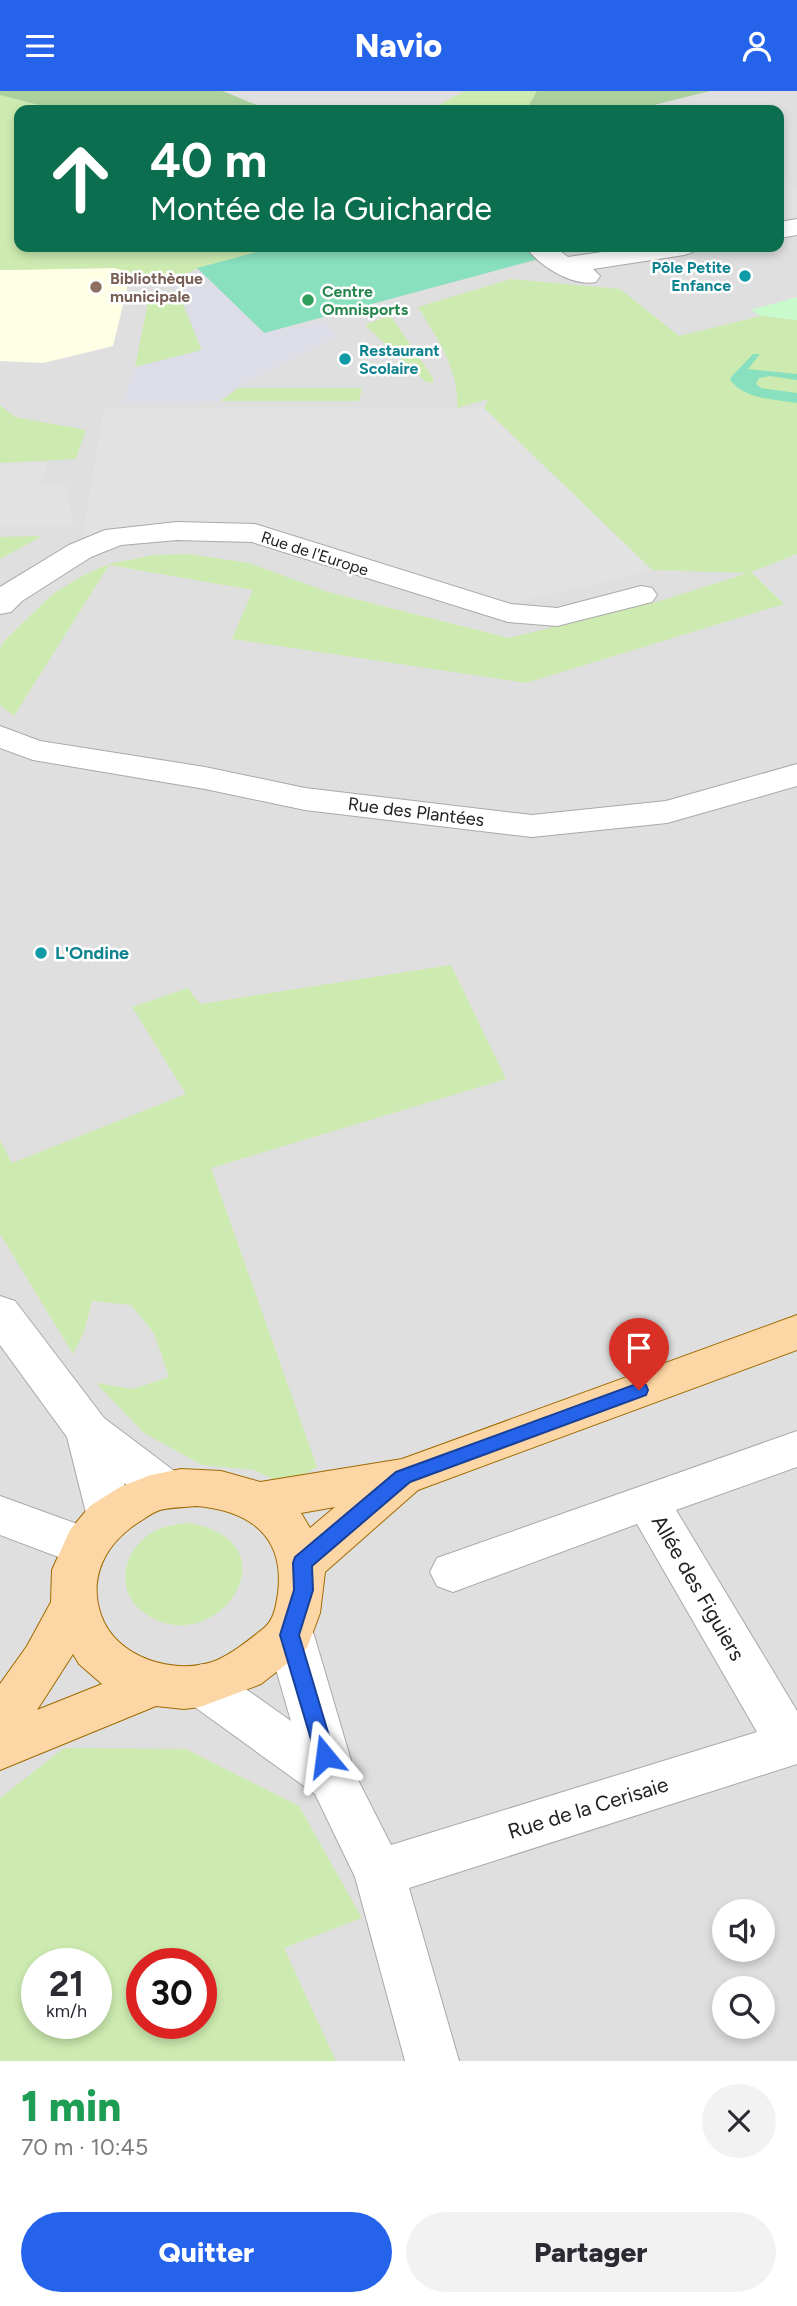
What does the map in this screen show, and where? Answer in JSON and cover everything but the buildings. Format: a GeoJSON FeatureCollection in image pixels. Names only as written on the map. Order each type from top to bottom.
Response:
{"type":"FeatureCollection","features":[{"type":"Feature","properties":{"kind":"main road"},"geometry":{"type":"LineString","coordinates":[[257,1502],[403,1477],[797,1332]]}},
{"type":"Feature","properties":{"kind":"main road"},"geometry":{"type":"LineString","coordinates":[[302,1563],[403,1477]]}},
{"type":"Feature","properties":{"kind":"main road"},"geometry":{"type":"LineString","coordinates":[[197,1486],[228,1490],[257,1502],[278,1518],[293,1539],[302,1563],[303,1590],[290,1635],[256,1663],[229,1678],[202,1685],[155,1685],[125,1674],[100,1656],[82,1634],[73,1607],[73,1576],[97,1532],[135,1500],[165,1489],[197,1486]]}},
{"type":"Feature","properties":{"kind":"main road"},"geometry":{"type":"LineString","coordinates":[[0,1723],[44,1661],[73,1607]]}},
{"type":"Feature","properties":{"kind":"main road"},"geometry":{"type":"LineString","coordinates":[[0,1748],[155,1685]]}},
{"type":"Feature","properties":{"kind":"street"},"geometry":{"type":"LineString","coordinates":[[545,252],[579,274],[631,281]]}},
{"type":"Feature","properties":{"kind":"street"},"geometry":{"type":"LineString","coordinates":[[563,266],[652,252]]}},
{"type":"Feature","properties":{"kind":"street","name":"Rue de l'Europe"},"geometry":{"type":"LineString","coordinates":[[0,605],[11,594],[80,551],[116,536],[177,531],[255,533],[508,613],[557,617],[641,595]]}},
{"type":"Feature","properties":{"kind":"street","name":"Rue des Plantées"},"geometry":{"type":"LineString","coordinates":[[0,736],[16,751],[205,778],[305,799],[532,826],[667,812],[797,775]]}},
{"type":"Feature","properties":{"kind":"street"},"geometry":{"type":"LineString","coordinates":[[0,1313],[88,1431],[165,1489]]}},
{"type":"Feature","properties":{"kind":"street"},"geometry":{"type":"LineString","coordinates":[[0,1514],[97,1532],[88,1431]]}},
{"type":"Feature","properties":{"kind":"street"},"geometry":{"type":"LineString","coordinates":[[647,1501],[797,1449]]}},
{"type":"Feature","properties":{"kind":"street","name":"Allée des Figuiers"},"geometry":{"type":"LineString","coordinates":[[453,1572],[647,1501],[794,1743]]}},
{"type":"Feature","properties":{"kind":"street"},"geometry":{"type":"LineString","coordinates":[[290,1635],[331,1778],[379,1873],[432,2061]]}},
{"type":"Feature","properties":{"kind":"street"},"geometry":{"type":"LineString","coordinates":[[202,1685],[331,1778]]}},
{"type":"Feature","properties":{"kind":"street","name":"Rue de la Cerisaie"},"geometry":{"type":"LineString","coordinates":[[379,1873],[794,1743]]}},
{"type":"Feature","properties":{"kind":"shaded area"},"geometry":{"type":"Polygon","coordinates":[[[223,91],[797,91],[797,2061],[0,2061],[0,95],[38,105],[14,105],[14,252],[784,252],[784,105],[257,105],[223,91]]]}},
{"type":"Feature","properties":{"kind":"shaded area"},"geometry":{"type":"Polygon","coordinates":[[[784,182],[797,191],[797,222],[784,223],[784,182]]]}},
{"type":"Feature","properties":{"kind":"shaded area"},"geometry":{"type":"Polygon","coordinates":[[[115,268],[131,272],[113,346],[43,363],[0,361],[0,270],[115,268]]]}},
{"type":"Feature","properties":{"kind":"shaded area"},"geometry":{"type":"Polygon","coordinates":[[[199,270],[264,333],[324,321],[338,337],[246,382],[220,401],[121,404],[135,367],[202,350],[178,292],[163,282],[199,270]]]}},
{"type":"Feature","properties":{"kind":"shaded area"},"geometry":{"type":"Polygon","coordinates":[[[484,408],[652,570],[511,604],[335,553],[164,526],[83,537],[104,409],[484,408]]]}},
{"type":"Feature","properties":{"kind":"shaded area"},"geometry":{"type":"Polygon","coordinates":[[[48,462],[41,484],[65,483],[74,526],[0,526],[0,464],[48,462]]]}},
{"type":"Feature","properties":{"kind":"green space"},"geometry":{"type":"Polygon","coordinates":[[[0,91],[223,91],[257,105],[38,105],[0,95],[0,91]]]}},
{"type":"Feature","properties":{"kind":"green space"},"geometry":{"type":"Polygon","coordinates":[[[465,91],[537,91],[529,105],[438,105],[465,91]]]}},
{"type":"Feature","properties":{"kind":"green space"},"geometry":{"type":"Polygon","coordinates":[[[537,91],[710,91],[654,105],[529,105],[537,91]]]}},
{"type":"Feature","properties":{"kind":"green space"},"geometry":{"type":"Polygon","coordinates":[[[0,95],[38,105],[14,105],[14,252],[259,252],[209,265],[163,282],[115,268],[0,270],[0,95]]]}},
{"type":"Feature","properties":{"kind":"green space","name":"Centre Omnisports"},"geometry":{"type":"Polygon","coordinates":[[[257,252],[535,252],[542,258],[264,333],[197,268],[257,252]]]}},
{"type":"Feature","properties":{"kind":"green space"},"geometry":{"type":"Polygon","coordinates":[[[511,279],[620,289],[679,336],[761,316],[797,320],[797,554],[751,572],[784,604],[526,683],[232,639],[253,590],[109,565],[14,716],[0,705],[0,648],[6,639],[54,593],[84,575],[109,564],[154,555],[188,554],[249,563],[328,592],[509,638],[660,601],[748,573],[652,570],[484,408],[488,399],[457,408],[455,381],[446,355],[418,307],[511,279]]]}},
{"type":"Feature","properties":{"kind":"green space"},"geometry":{"type":"Polygon","coordinates":[[[178,292],[202,350],[135,367],[149,297],[178,292]]]}},
{"type":"Feature","properties":{"kind":"green space"},"geometry":{"type":"Polygon","coordinates":[[[797,297],[797,320],[761,316],[751,310],[797,297]]]}},
{"type":"Feature","properties":{"kind":"green space"},"geometry":{"type":"Polygon","coordinates":[[[390,315],[433,378],[433,383],[426,382],[365,325],[390,315]]]}},
{"type":"Feature","properties":{"kind":"green space"},"geometry":{"type":"Polygon","coordinates":[[[753,354],[760,354],[748,369],[797,374],[797,380],[770,376],[759,378],[756,384],[761,388],[797,393],[797,403],[752,395],[736,387],[730,380],[732,376],[753,354]]]}},
{"type":"Feature","properties":{"kind":"green space"},"geometry":{"type":"Polygon","coordinates":[[[238,388],[362,388],[359,401],[220,401],[238,388]]]}},
{"type":"Feature","properties":{"kind":"green space"},"geometry":{"type":"Polygon","coordinates":[[[0,405],[15,417],[86,430],[76,459],[0,463],[0,405]]]}},
{"type":"Feature","properties":{"kind":"green space"},"geometry":{"type":"Polygon","coordinates":[[[42,536],[0,559],[0,537],[42,536]]]}},
{"type":"Feature","properties":{"kind":"green space"},"geometry":{"type":"Polygon","coordinates":[[[451,965],[506,1079],[211,1168],[317,1467],[285,1485],[254,1470],[202,1465],[144,1433],[96,1383],[133,1389],[169,1377],[154,1333],[131,1305],[92,1301],[84,1332],[73,1354],[0,1234],[0,1140],[12,1163],[186,1094],[132,1007],[188,988],[200,1004],[451,965]]]}},
{"type":"Feature","properties":{"kind":"green space"},"geometry":{"type":"Polygon","coordinates":[[[189,1523],[222,1535],[239,1553],[242,1574],[234,1595],[218,1612],[195,1623],[170,1624],[143,1612],[134,1603],[128,1593],[126,1571],[129,1559],[143,1539],[161,1528],[189,1523]]]}},
{"type":"Feature","properties":{"kind":"green space"},"geometry":{"type":"Polygon","coordinates":[[[64,1748],[186,1749],[299,1806],[362,1918],[284,1948],[336,2061],[0,2061],[0,1798],[64,1748]]]}},
{"type":"Feature","properties":{"kind":"place","name":"Pôle Petite Enfance"},"geometry":{"type":"Point","coordinates":[745,276]}},
{"type":"Feature","properties":{"kind":"place","name":"Bibliothèque municipale"},"geometry":{"type":"Point","coordinates":[96,287]}},
{"type":"Feature","properties":{"kind":"place","name":"Centre Omnisports"},"geometry":{"type":"Point","coordinates":[308,300]}},
{"type":"Feature","properties":{"kind":"place","name":"Restaurant Scolaire"},"geometry":{"type":"Point","coordinates":[345,359]}},
{"type":"Feature","properties":{"kind":"place","name":"L'Ondine"},"geometry":{"type":"Point","coordinates":[41,953]}},
{"type":"Feature","properties":{"kind":"route"},"geometry":{"type":"LineString","coordinates":[[325,1756],[290,1635],[303,1590],[302,1563],[403,1477],[639,1390]]}}]}
